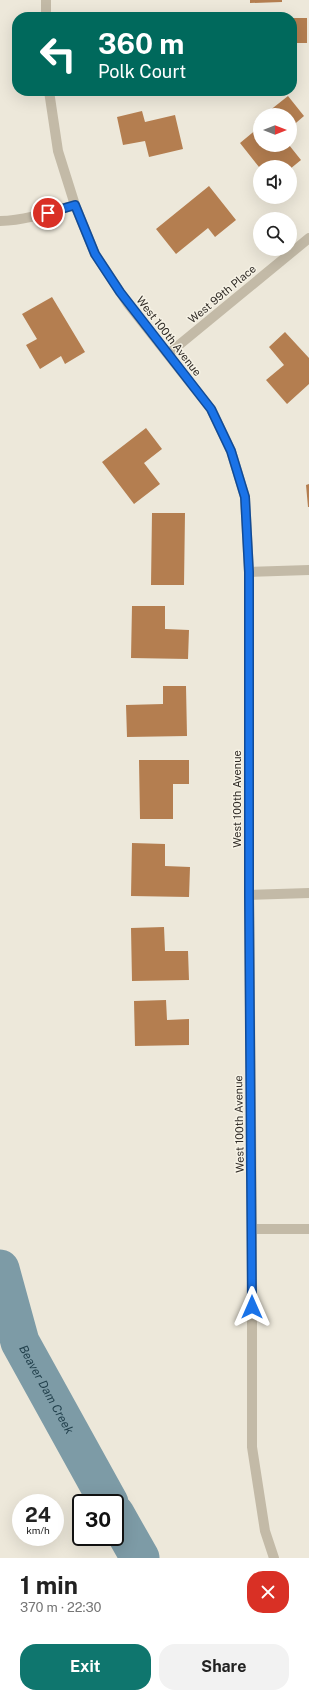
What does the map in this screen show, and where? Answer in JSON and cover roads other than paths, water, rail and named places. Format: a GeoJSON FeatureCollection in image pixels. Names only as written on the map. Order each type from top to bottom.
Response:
{"type":"FeatureCollection","features":[{"type":"Feature","properties":{"kind":"street"},"geometry":{"type":"LineString","coordinates":[[46,0],[46,12]]}},
{"type":"Feature","properties":{"kind":"street","name":"West 100th Avenue"},"geometry":{"type":"LineString","coordinates":[[50,96],[58,151],[75,205],[95,254],[128,304],[211,409],[231,451],[245,497],[249,572],[252,1447],[266,1531],[274,1558]]}},
{"type":"Feature","properties":{"kind":"street"},"geometry":{"type":"LineString","coordinates":[[0,221],[35,217],[75,205]]}},
{"type":"Feature","properties":{"kind":"street","name":"West 99th Place"},"geometry":{"type":"LineString","coordinates":[[168,354],[309,238]]}},
{"type":"Feature","properties":{"kind":"street"},"geometry":{"type":"LineString","coordinates":[[249,572],[309,570]]}},
{"type":"Feature","properties":{"kind":"street"},"geometry":{"type":"LineString","coordinates":[[249,895],[309,893]]}},
{"type":"Feature","properties":{"kind":"street"},"geometry":{"type":"LineString","coordinates":[[252,1229],[309,1229]]}},
{"type":"Feature","properties":{"kind":"waterway","name":"Beaver Dam Creek"},"geometry":{"type":"LineString","coordinates":[[0,1269],[20,1342],[104,1494]]}},
{"type":"Feature","properties":{"kind":"waterway","name":"Beaver Dam Creek"},"geometry":{"type":"LineString","coordinates":[[124,1530],[140,1558]]}}]}
